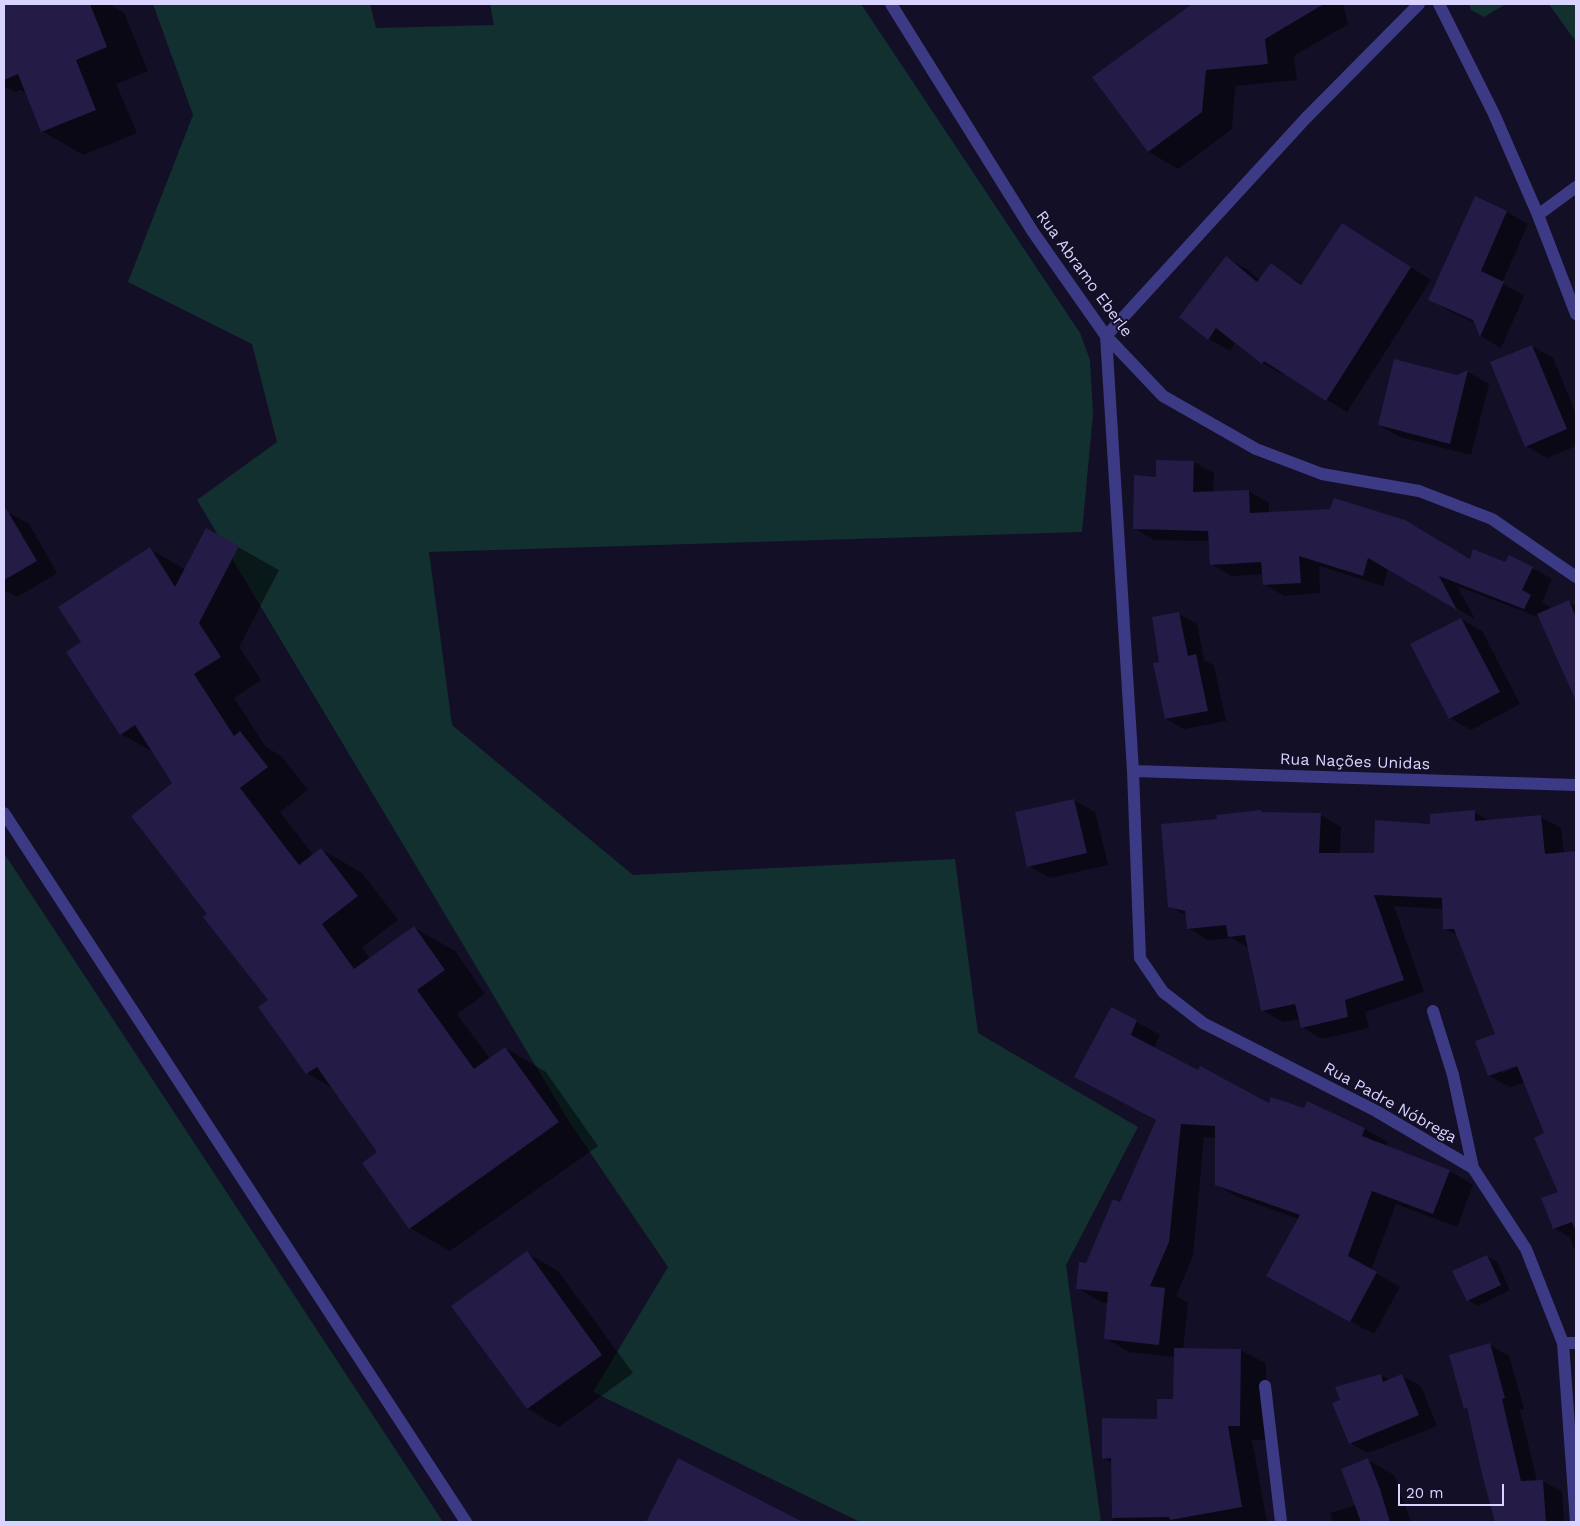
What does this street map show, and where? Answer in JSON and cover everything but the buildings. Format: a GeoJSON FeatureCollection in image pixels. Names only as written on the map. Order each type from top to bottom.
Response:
{"type":"FeatureCollection","features":[{"type":"Feature","properties":{"kind":"street","name":"Rua Abramo Eberle"},"geometry":{"type":"LineString","coordinates":[[891,4],[1033,232],[1106,336],[1164,396],[1256,449],[1322,474],[1419,491],[1492,519],[1576,578]]}},
{"type":"Feature","properties":{"kind":"street"},"geometry":{"type":"LineString","coordinates":[[1106,336],[1306,118],[1419,4]]}},
{"type":"Feature","properties":{"kind":"street"},"geometry":{"type":"LineString","coordinates":[[1440,4],[1494,114],[1538,216],[1576,314]]}},
{"type":"Feature","properties":{"kind":"street"},"geometry":{"type":"LineString","coordinates":[[1538,216],[1576,187]]}},
{"type":"Feature","properties":{"kind":"street","name":"Rua Padre Nóbrega"},"geometry":{"type":"LineString","coordinates":[[1106,336],[1133,771],[1140,958],[1163,992],[1202,1023],[1376,1111],[1473,1168],[1526,1248],[1570,1343],[1576,1522]]}},
{"type":"Feature","properties":{"kind":"street","name":"Rua Nações Unidas"},"geometry":{"type":"LineString","coordinates":[[1133,771],[1576,785]]}},
{"type":"Feature","properties":{"kind":"street"},"geometry":{"type":"LineString","coordinates":[[4,813],[466,1522]]}},
{"type":"Feature","properties":{"kind":"street"},"geometry":{"type":"LineString","coordinates":[[1434,1011],[1453,1075],[1473,1168]]}},
{"type":"Feature","properties":{"kind":"street"},"geometry":{"type":"LineString","coordinates":[[1266,1386],[1281,1522]]}},
{"type":"Feature","properties":{"kind":"green space"},"geometry":{"type":"Polygon","coordinates":[[[153,4],[370,4],[376,28],[494,25],[490,4],[861,4],[1080,333],[1090,360],[1093,414],[1082,532],[429,552],[452,725],[633,875],[955,859],[978,1033],[1138,1127],[1066,1265],[1101,1522],[860,1522],[593,1392],[668,1267],[568,1120],[197,500],[277,442],[252,344],[128,282],[193,115],[153,4]]]}},
{"type":"Feature","properties":{"kind":"green space"},"geometry":{"type":"Polygon","coordinates":[[[1469,4],[1506,4],[1484,17],[1471,10],[1469,4]]]}},
{"type":"Feature","properties":{"kind":"green space"},"geometry":{"type":"Polygon","coordinates":[[[1549,4],[1576,4],[1576,42],[1549,4]]]}},
{"type":"Feature","properties":{"kind":"green space"},"geometry":{"type":"Polygon","coordinates":[[[4,853],[443,1522],[4,1522],[4,853]]]}}]}
